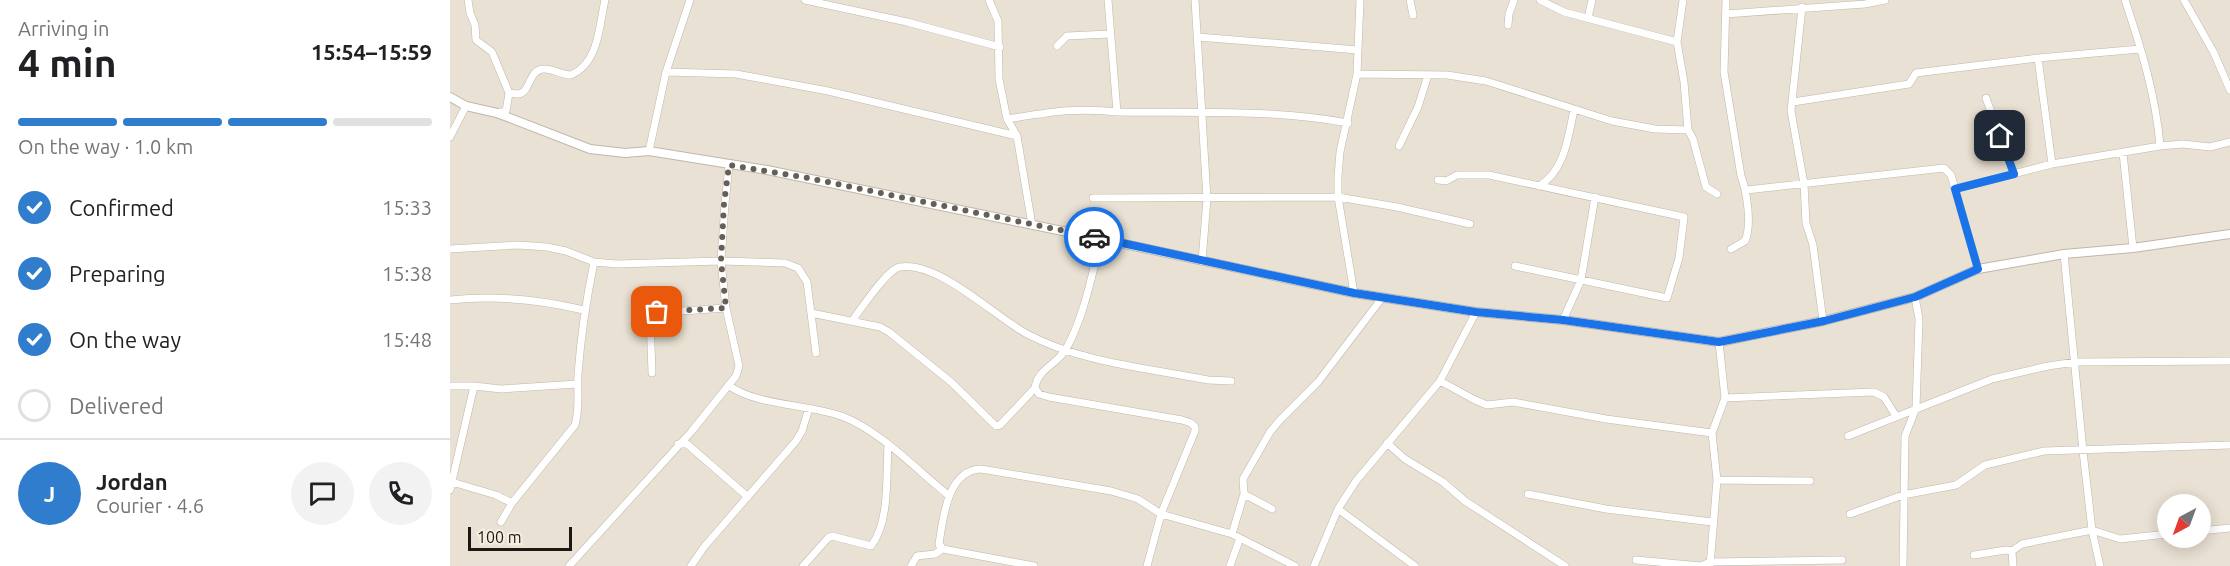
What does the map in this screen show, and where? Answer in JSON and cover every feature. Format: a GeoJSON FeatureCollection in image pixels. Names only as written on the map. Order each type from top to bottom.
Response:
{"type":"FeatureCollection","features":[{"type":"Feature","properties":{"kind":"street"},"geometry":{"type":"LineString","coordinates":[[468,0],[475,25],[476,40],[492,52],[508,93],[506,111],[497,113]]}},
{"type":"Feature","properties":{"kind":"street"},"geometry":{"type":"LineString","coordinates":[[508,93],[519,94],[528,88],[535,72],[540,69],[545,68],[571,75],[586,65],[595,45],[604,0]]}},
{"type":"Feature","properties":{"kind":"street"},"geometry":{"type":"LineString","coordinates":[[649,151],[666,72],[690,0]]}},
{"type":"Feature","properties":{"kind":"street"},"geometry":{"type":"LineString","coordinates":[[805,0],[907,22],[1000,46]]}},
{"type":"Feature","properties":{"kind":"street"},"geometry":{"type":"LineString","coordinates":[[989,0],[998,21],[999,79],[1007,119],[1017,136],[1032,225]]}},
{"type":"Feature","properties":{"kind":"street"},"geometry":{"type":"LineString","coordinates":[[1108,0],[1117,112]]}},
{"type":"Feature","properties":{"kind":"street"},"geometry":{"type":"LineString","coordinates":[[1195,0],[1207,199],[1202,261]]}},
{"type":"Feature","properties":{"kind":"street"},"geometry":{"type":"LineString","coordinates":[[1354,293],[1338,197],[1340,152],[1357,74],[1360,0]]}},
{"type":"Feature","properties":{"kind":"street"},"geometry":{"type":"LineString","coordinates":[[1410,0],[1413,15]]}},
{"type":"Feature","properties":{"kind":"street"},"geometry":{"type":"LineString","coordinates":[[1508,25],[1514,0]]}},
{"type":"Feature","properties":{"kind":"street"},"geometry":{"type":"LineString","coordinates":[[1540,0],[1564,12],[1677,42]]}},
{"type":"Feature","properties":{"kind":"street"},"geometry":{"type":"LineString","coordinates":[[1588,18],[1592,0]]}},
{"type":"Feature","properties":{"kind":"street"},"geometry":{"type":"LineString","coordinates":[[1683,0],[1677,42],[1684,82],[1688,130],[1693,139],[1706,187],[1717,194]]}},
{"type":"Feature","properties":{"kind":"street"},"geometry":{"type":"LineString","coordinates":[[1726,0],[1724,72],[1741,176],[1747,190],[1747,237],[1740,245],[1731,249]]}},
{"type":"Feature","properties":{"kind":"street"},"geometry":{"type":"LineString","coordinates":[[1726,14],[1864,4],[1885,0]]}},
{"type":"Feature","properties":{"kind":"street"},"geometry":{"type":"LineString","coordinates":[[2125,0],[2157,113],[2160,146]]}},
{"type":"Feature","properties":{"kind":"street"},"geometry":{"type":"LineString","coordinates":[[2184,0],[2214,53],[2230,90]]}},
{"type":"Feature","properties":{"kind":"street"},"geometry":{"type":"LineString","coordinates":[[1802,7],[1791,111],[1804,184],[1806,223],[1813,245],[1824,321]]}},
{"type":"Feature","properties":{"kind":"street"},"geometry":{"type":"LineString","coordinates":[[1057,46],[1067,36],[1109,34]]}},
{"type":"Feature","properties":{"kind":"street"},"geometry":{"type":"LineString","coordinates":[[1198,38],[1358,50]]}},
{"type":"Feature","properties":{"kind":"street"},"geometry":{"type":"LineString","coordinates":[[1793,102],[1909,84],[1916,73],[2038,58],[2140,49]]}},
{"type":"Feature","properties":{"kind":"street"},"geometry":{"type":"LineString","coordinates":[[2038,58],[2052,164]]}},
{"type":"Feature","properties":{"kind":"street"},"geometry":{"type":"LineString","coordinates":[[666,72],[736,74],[828,91],[1017,136]]}},
{"type":"Feature","properties":{"kind":"street"},"geometry":{"type":"LineString","coordinates":[[1357,74],[1447,75],[1486,81],[1574,110],[1646,128],[1688,130]]}},
{"type":"Feature","properties":{"kind":"street"},"geometry":{"type":"LineString","coordinates":[[1399,146],[1418,107],[1428,75]]}},
{"type":"Feature","properties":{"kind":"street"},"geometry":{"type":"LineString","coordinates":[[450,97],[466,106],[497,113],[590,149],[625,153],[649,151],[808,178],[1354,293],[1476,312],[1563,320],[1719,342],[1824,321],[1915,297],[1978,269],[2064,254],[2133,248],[2230,234]]}},
{"type":"Feature","properties":{"kind":"street"},"geometry":{"type":"LineString","coordinates":[[1986,98],[2014,174]]}},
{"type":"Feature","properties":{"kind":"street"},"geometry":{"type":"LineString","coordinates":[[450,137],[466,106]]}},
{"type":"Feature","properties":{"kind":"street"},"geometry":{"type":"LineString","coordinates":[[1007,119],[1064,110],[1088,109],[1117,112],[1288,116],[1348,123]]}},
{"type":"Feature","properties":{"kind":"street"},"geometry":{"type":"LineString","coordinates":[[1539,186],[1549,180],[1558,169],[1567,143],[1574,110]]}},
{"type":"Feature","properties":{"kind":"street"},"geometry":{"type":"LineString","coordinates":[[1955,189],[2052,164],[2160,146],[2183,144],[2210,147],[2230,142]]}},
{"type":"Feature","properties":{"kind":"street"},"geometry":{"type":"LineString","coordinates":[[2123,153],[2133,248]]}},
{"type":"Feature","properties":{"kind":"street"},"geometry":{"type":"LineString","coordinates":[[569,566],[736,376],[739,366],[726,308],[721,261],[729,165]]}},
{"type":"Feature","properties":{"kind":"street"},"geometry":{"type":"LineString","coordinates":[[1747,190],[1941,168],[1949,172],[1978,269]]}},
{"type":"Feature","properties":{"kind":"street"},"geometry":{"type":"LineString","coordinates":[[1438,180],[1446,181],[1457,175],[1489,175],[1684,216],[1678,258],[1667,298],[1515,266]]}},
{"type":"Feature","properties":{"kind":"street"},"geometry":{"type":"LineString","coordinates":[[1094,198],[1338,197],[1397,207],[1470,224]]}},
{"type":"Feature","properties":{"kind":"street"},"geometry":{"type":"LineString","coordinates":[[1563,320],[1581,280],[1595,197]]}},
{"type":"Feature","properties":{"kind":"street"},"geometry":{"type":"LineString","coordinates":[[812,313],[880,327],[951,382],[996,426],[1000,425],[1035,388],[1039,377],[1050,364],[1065,351],[1086,299],[1101,238]]}},
{"type":"Feature","properties":{"kind":"street"},"geometry":{"type":"LineString","coordinates":[[450,249],[518,245],[547,247],[566,251],[594,262],[617,264],[776,261],[795,266],[807,282],[816,353]]}},
{"type":"Feature","properties":{"kind":"street"},"geometry":{"type":"LineString","coordinates":[[2064,254],[2092,530],[2100,566]]}},
{"type":"Feature","properties":{"kind":"street"},"geometry":{"type":"LineString","coordinates":[[501,522],[512,503],[575,425],[584,310],[594,262]]}},
{"type":"Feature","properties":{"kind":"street"},"geometry":{"type":"LineString","coordinates":[[852,321],[892,270],[906,266],[928,270],[1026,333],[1065,351],[1208,380],[1231,381]]}},
{"type":"Feature","properties":{"kind":"street"},"geometry":{"type":"LineString","coordinates":[[1232,534],[1244,494],[1243,479],[1270,432],[1318,382],[1382,297]]}},
{"type":"Feature","properties":{"kind":"street"},"geometry":{"type":"LineString","coordinates":[[1903,566],[1905,436],[1916,408],[1919,319],[1915,297]]}},
{"type":"Feature","properties":{"kind":"street"},"geometry":{"type":"LineString","coordinates":[[450,300],[481,298],[550,303],[584,310]]}},
{"type":"Feature","properties":{"kind":"street"},"geometry":{"type":"LineString","coordinates":[[652,373],[651,318],[653,313],[726,308]]}},
{"type":"Feature","properties":{"kind":"street"},"geometry":{"type":"LineString","coordinates":[[1314,566],[1338,509],[1356,481],[1440,381],[1476,312]]}},
{"type":"Feature","properties":{"kind":"street"},"geometry":{"type":"LineString","coordinates":[[1710,564],[1717,480],[1712,433],[1725,398],[1719,342]]}},
{"type":"Feature","properties":{"kind":"street"},"geometry":{"type":"LineString","coordinates":[[1848,436],[1992,379],[2048,366],[2076,362],[2230,361]]}},
{"type":"Feature","properties":{"kind":"street"},"geometry":{"type":"LineString","coordinates":[[1440,381],[1487,405],[1513,402],[1606,419],[1712,433]]}},
{"type":"Feature","properties":{"kind":"street"},"geometry":{"type":"LineString","coordinates":[[450,386],[501,389],[577,384]]}},
{"type":"Feature","properties":{"kind":"street"},"geometry":{"type":"LineString","coordinates":[[729,385],[745,395],[844,417],[888,446],[948,495]]}},
{"type":"Feature","properties":{"kind":"street"},"geometry":{"type":"LineString","coordinates":[[474,386],[451,486],[496,495],[512,503]]}},
{"type":"Feature","properties":{"kind":"street"},"geometry":{"type":"LineString","coordinates":[[1035,388],[1039,394],[1048,397],[1182,420],[1195,427],[1161,514],[1148,566]]}},
{"type":"Feature","properties":{"kind":"street"},"geometry":{"type":"LineString","coordinates":[[1725,398],[1874,392],[1884,397],[1896,416]]}},
{"type":"Feature","properties":{"kind":"street"},"geometry":{"type":"LineString","coordinates":[[691,566],[704,547],[796,441],[809,408]]}},
{"type":"Feature","properties":{"kind":"street"},"geometry":{"type":"LineString","coordinates":[[1387,443],[1405,459],[1443,482],[1465,501],[1565,566]]}},
{"type":"Feature","properties":{"kind":"street"},"geometry":{"type":"LineString","coordinates":[[678,444],[687,444],[748,497]]}},
{"type":"Feature","properties":{"kind":"street"},"geometry":{"type":"LineString","coordinates":[[1850,514],[1903,495],[1956,485],[1985,465],[2044,451],[2230,445]]}},
{"type":"Feature","properties":{"kind":"street"},"geometry":{"type":"LineString","coordinates":[[803,566],[832,536],[872,546],[882,526],[888,446]]}},
{"type":"Feature","properties":{"kind":"street"},"geometry":{"type":"LineString","coordinates":[[911,566],[917,555],[938,553],[941,550],[939,544],[948,495],[967,473],[974,469],[1111,491],[1138,499],[1161,514],[1232,534],[1295,566]]}},
{"type":"Feature","properties":{"kind":"street"},"geometry":{"type":"LineString","coordinates":[[1717,480],[1810,481]]}},
{"type":"Feature","properties":{"kind":"street"},"geometry":{"type":"LineString","coordinates":[[1244,494],[1272,509]]}},
{"type":"Feature","properties":{"kind":"street"},"geometry":{"type":"LineString","coordinates":[[1528,494],[1606,508],[1712,522]]}},
{"type":"Feature","properties":{"kind":"street"},"geometry":{"type":"LineString","coordinates":[[1338,509],[1412,564]]}},
{"type":"Feature","properties":{"kind":"street"},"geometry":{"type":"LineString","coordinates":[[2211,530],[2230,528]]}},
{"type":"Feature","properties":{"kind":"street"},"geometry":{"type":"LineString","coordinates":[[2012,552],[2022,544],[2092,530],[2120,539],[2157,535]]}},
{"type":"Feature","properties":{"kind":"street"},"geometry":{"type":"LineString","coordinates":[[1230,566],[1240,538]]}},
{"type":"Feature","properties":{"kind":"street"},"geometry":{"type":"LineString","coordinates":[[939,544],[943,549],[1034,566]]}},
{"type":"Feature","properties":{"kind":"street"},"geometry":{"type":"LineString","coordinates":[[1974,555],[2006,550],[2012,552]]}},
{"type":"Feature","properties":{"kind":"street"},"geometry":{"type":"LineString","coordinates":[[2012,552],[2013,566]]}},
{"type":"Feature","properties":{"kind":"street"},"geometry":{"type":"LineString","coordinates":[[1636,560],[1701,566],[1842,560]]}},
{"type":"Feature","properties":{"kind":"way so far"},"geometry":{"type":"LineString","coordinates":[[657,312],[726,308],[721,261],[729,165],[808,178],[1094,237]]}},
{"type":"Feature","properties":{"kind":"route"},"geometry":{"type":"LineString","coordinates":[[1094,237],[1354,293],[1476,312],[1563,320],[1719,342],[1824,321],[1915,297],[1978,269],[1955,189],[2014,174],[2000,136]]}}]}
